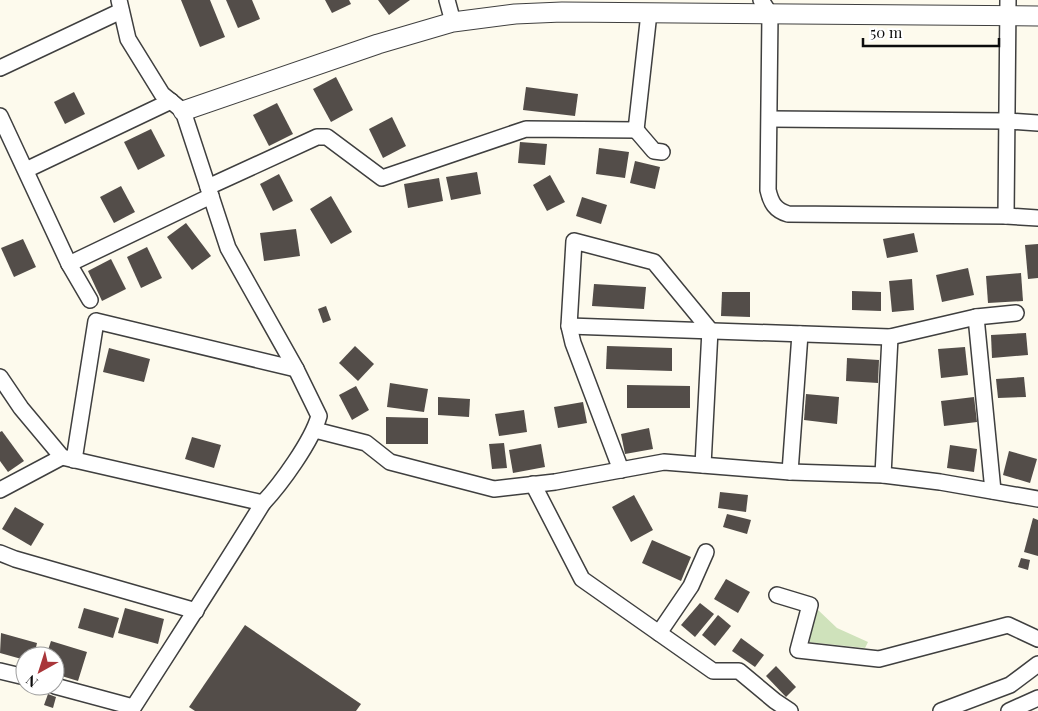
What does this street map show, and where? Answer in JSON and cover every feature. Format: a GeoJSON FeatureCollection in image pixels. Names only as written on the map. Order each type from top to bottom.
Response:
{"type":"FeatureCollection","features":[{"type":"Feature","properties":{"kind":"street"},"geometry":{"type":"LineString","coordinates":[[447,0],[454,22]]}},
{"type":"Feature","properties":{"kind":"street"},"geometry":{"type":"LineString","coordinates":[[0,68],[120,6],[128,38],[162,94],[177,106],[228,248],[296,368],[319,416],[315,430],[274,491],[262,503],[132,709],[65,689]]}},
{"type":"Feature","properties":{"kind":"street"},"geometry":{"type":"LineString","coordinates":[[26,170],[177,106],[454,22],[562,6],[649,12],[765,7],[1008,8],[1038,16]]}},
{"type":"Feature","properties":{"kind":"street"},"geometry":{"type":"LineString","coordinates":[[765,7],[770,120],[768,190],[770,199],[779,211],[788,214],[1038,218]]}},
{"type":"Feature","properties":{"kind":"street"},"geometry":{"type":"LineString","coordinates":[[1006,216],[1008,8]]}},
{"type":"Feature","properties":{"kind":"street"},"geometry":{"type":"LineString","coordinates":[[649,12],[636,130],[654,151],[662,152]]}},
{"type":"Feature","properties":{"kind":"street"},"geometry":{"type":"LineString","coordinates":[[0,116],[69,264],[90,300]]}},
{"type":"Feature","properties":{"kind":"street"},"geometry":{"type":"LineString","coordinates":[[770,120],[1008,121],[1038,123]]}},
{"type":"Feature","properties":{"kind":"street"},"geometry":{"type":"LineString","coordinates":[[69,264],[317,137],[327,137],[382,178],[526,129],[636,130]]}},
{"type":"Feature","properties":{"kind":"street"},"geometry":{"type":"LineString","coordinates":[[621,470],[573,344],[569,326],[574,241],[654,262],[710,330],[703,465]]}},
{"type":"Feature","properties":{"kind":"street"},"geometry":{"type":"LineString","coordinates":[[569,326],[890,337],[976,317],[1016,313]]}},
{"type":"Feature","properties":{"kind":"street"},"geometry":{"type":"LineString","coordinates":[[976,317],[993,491]]}},
{"type":"Feature","properties":{"kind":"street"},"geometry":{"type":"LineString","coordinates":[[68,458],[96,321],[296,368]]}},
{"type":"Feature","properties":{"kind":"street"},"geometry":{"type":"LineString","coordinates":[[790,472],[800,334]]}},
{"type":"Feature","properties":{"kind":"street"},"geometry":{"type":"LineString","coordinates":[[883,475],[890,337]]}},
{"type":"Feature","properties":{"kind":"street"},"geometry":{"type":"LineString","coordinates":[[0,377],[21,408],[68,458],[262,503]]}},
{"type":"Feature","properties":{"kind":"street"},"geometry":{"type":"LineString","coordinates":[[315,430],[366,443],[390,462],[494,489],[555,482],[664,462],[790,472],[883,475],[940,482],[1038,499]]}},
{"type":"Feature","properties":{"kind":"street"},"geometry":{"type":"LineString","coordinates":[[0,490],[68,458]]}},
{"type":"Feature","properties":{"kind":"street"},"geometry":{"type":"LineString","coordinates":[[533,484],[582,578],[713,671],[739,671],[790,711]]}},
{"type":"Feature","properties":{"kind":"street"},"geometry":{"type":"LineString","coordinates":[[0,552],[16,559],[196,610]]}},
{"type":"Feature","properties":{"kind":"street"},"geometry":{"type":"LineString","coordinates":[[659,633],[691,586],[706,552]]}},
{"type":"Feature","properties":{"kind":"street"},"geometry":{"type":"LineString","coordinates":[[777,595],[810,605],[798,650],[879,659],[1008,625],[1038,639]]}},
{"type":"Feature","properties":{"kind":"street"},"geometry":{"type":"LineString","coordinates":[[941,711],[1010,685],[1038,664]]}},
{"type":"Feature","properties":{"kind":"street"},"geometry":{"type":"LineString","coordinates":[[0,670],[15,674]]}},
{"type":"Feature","properties":{"kind":"street"},"geometry":{"type":"LineString","coordinates":[[1009,711],[1036,702]]}},
{"type":"Feature","properties":{"kind":"green space"},"geometry":{"type":"Polygon","coordinates":[[[817,609],[837,628],[868,642],[865,648],[808,642],[817,609]]]}},
{"type":"Feature","properties":{"kind":"building"},"geometry":{"type":"Polygon","coordinates":[[[181,0],[210,0],[225,37],[200,47],[181,0]]]}},
{"type":"Feature","properties":{"kind":"building"},"geometry":{"type":"Polygon","coordinates":[[[226,0],[252,0],[260,19],[238,28],[226,0]]]}},
{"type":"Feature","properties":{"kind":"building"},"geometry":{"type":"Polygon","coordinates":[[[325,0],[349,0],[351,4],[332,13],[325,0]]]}},
{"type":"Feature","properties":{"kind":"building"},"geometry":{"type":"Polygon","coordinates":[[[378,0],[410,0],[389,15],[378,0]]]}},
{"type":"Feature","properties":{"kind":"building"},"geometry":{"type":"Polygon","coordinates":[[[336,77],[353,110],[331,122],[313,89],[336,77]]]}},
{"type":"Feature","properties":{"kind":"building"},"geometry":{"type":"Polygon","coordinates":[[[526,87],[578,94],[575,116],[523,110],[526,87]]]}},
{"type":"Feature","properties":{"kind":"building"},"geometry":{"type":"Polygon","coordinates":[[[74,92],[85,114],[65,124],[54,102],[74,92]]]}},
{"type":"Feature","properties":{"kind":"building"},"geometry":{"type":"Polygon","coordinates":[[[277,103],[293,134],[269,146],[253,115],[277,103]]]}},
{"type":"Feature","properties":{"kind":"building"},"geometry":{"type":"Polygon","coordinates":[[[392,117],[406,146],[383,158],[369,129],[392,117]]]}},
{"type":"Feature","properties":{"kind":"building"},"geometry":{"type":"Polygon","coordinates":[[[151,129],[165,156],[138,170],[124,142],[151,129]]]}},
{"type":"Feature","properties":{"kind":"building"},"geometry":{"type":"Polygon","coordinates":[[[520,142],[547,144],[545,165],[518,163],[520,142]]]}},
{"type":"Feature","properties":{"kind":"building"},"geometry":{"type":"Polygon","coordinates":[[[599,148],[629,152],[625,178],[596,174],[599,148]]]}},
{"type":"Feature","properties":{"kind":"building"},"geometry":{"type":"Polygon","coordinates":[[[635,161],[660,167],[655,189],[630,183],[635,161]]]}},
{"type":"Feature","properties":{"kind":"building"},"geometry":{"type":"Polygon","coordinates":[[[477,172],[481,194],[451,200],[446,177],[477,172]]]}},
{"type":"Feature","properties":{"kind":"building"},"geometry":{"type":"Polygon","coordinates":[[[279,174],[293,201],[273,211],[260,184],[279,174]]]}},
{"type":"Feature","properties":{"kind":"building"},"geometry":{"type":"Polygon","coordinates":[[[550,175],[565,202],[547,211],[533,185],[550,175]]]}},
{"type":"Feature","properties":{"kind":"building"},"geometry":{"type":"Polygon","coordinates":[[[439,178],[443,201],[408,208],[404,184],[439,178]]]}},
{"type":"Feature","properties":{"kind":"building"},"geometry":{"type":"Polygon","coordinates":[[[121,186],[135,212],[114,223],[100,197],[121,186]]]}},
{"type":"Feature","properties":{"kind":"building"},"geometry":{"type":"Polygon","coordinates":[[[331,196],[352,232],[331,244],[310,209],[331,196]]]}},
{"type":"Feature","properties":{"kind":"building"},"geometry":{"type":"Polygon","coordinates":[[[582,197],[607,205],[601,224],[576,216],[582,197]]]}},
{"type":"Feature","properties":{"kind":"building"},"geometry":{"type":"Polygon","coordinates":[[[186,223],[211,256],[192,270],[167,237],[186,223]]]}},
{"type":"Feature","properties":{"kind":"building"},"geometry":{"type":"Polygon","coordinates":[[[296,229],[300,256],[264,261],[260,233],[296,229]]]}},
{"type":"Feature","properties":{"kind":"building"},"geometry":{"type":"Polygon","coordinates":[[[914,233],[918,252],[887,258],[883,239],[914,233]]]}},
{"type":"Feature","properties":{"kind":"building"},"geometry":{"type":"Polygon","coordinates":[[[23,239],[36,267],[14,277],[1,248],[23,239]]]}},
{"type":"Feature","properties":{"kind":"building"},"geometry":{"type":"Polygon","coordinates":[[[1038,244],[1038,278],[1028,279],[1025,245],[1038,244]]]}},
{"type":"Feature","properties":{"kind":"building"},"geometry":{"type":"Polygon","coordinates":[[[147,247],[162,278],[141,288],[127,257],[147,247]]]}},
{"type":"Feature","properties":{"kind":"building"},"geometry":{"type":"Polygon","coordinates":[[[111,259],[126,289],[102,301],[88,271],[111,259]]]}},
{"type":"Feature","properties":{"kind":"building"},"geometry":{"type":"Polygon","coordinates":[[[968,268],[974,295],[942,302],[936,275],[968,268]]]}},
{"type":"Feature","properties":{"kind":"building"},"geometry":{"type":"Polygon","coordinates":[[[1021,273],[1023,301],[988,303],[986,276],[1021,273]]]}},
{"type":"Feature","properties":{"kind":"building"},"geometry":{"type":"Polygon","coordinates":[[[912,279],[914,310],[892,312],[889,281],[912,279]]]}},
{"type":"Feature","properties":{"kind":"building"},"geometry":{"type":"Polygon","coordinates":[[[594,284],[646,287],[644,309],[592,306],[594,284]]]}},
{"type":"Feature","properties":{"kind":"building"},"geometry":{"type":"Polygon","coordinates":[[[852,291],[881,292],[881,311],[852,310],[852,291]]]}},
{"type":"Feature","properties":{"kind":"building"},"geometry":{"type":"Polygon","coordinates":[[[722,292],[750,292],[750,317],[721,316],[722,292]]]}},
{"type":"Feature","properties":{"kind":"building"},"geometry":{"type":"Polygon","coordinates":[[[326,306],[331,320],[323,323],[318,309],[326,306]]]}},
{"type":"Feature","properties":{"kind":"building"},"geometry":{"type":"Polygon","coordinates":[[[1026,333],[1028,355],[992,358],[991,335],[1026,333]]]}},
{"type":"Feature","properties":{"kind":"building"},"geometry":{"type":"Polygon","coordinates":[[[355,346],[374,364],[358,381],[339,363],[355,346]]]}},
{"type":"Feature","properties":{"kind":"building"},"geometry":{"type":"Polygon","coordinates":[[[607,346],[672,348],[672,371],[606,369],[607,346]]]}},
{"type":"Feature","properties":{"kind":"building"},"geometry":{"type":"Polygon","coordinates":[[[965,347],[968,375],[941,378],[938,349],[965,347]]]}},
{"type":"Feature","properties":{"kind":"building"},"geometry":{"type":"Polygon","coordinates":[[[109,348],[150,359],[144,382],[103,372],[109,348]]]}},
{"type":"Feature","properties":{"kind":"building"},"geometry":{"type":"Polygon","coordinates":[[[847,358],[879,360],[878,383],[846,381],[847,358]]]}},
{"type":"Feature","properties":{"kind":"building"},"geometry":{"type":"Polygon","coordinates":[[[1024,377],[1026,397],[998,398],[996,379],[1024,377]]]}},
{"type":"Feature","properties":{"kind":"building"},"geometry":{"type":"Polygon","coordinates":[[[390,383],[428,389],[424,412],[387,407],[390,383]]]}},
{"type":"Feature","properties":{"kind":"building"},"geometry":{"type":"Polygon","coordinates":[[[627,385],[690,386],[690,408],[627,408],[627,385]]]}},
{"type":"Feature","properties":{"kind":"building"},"geometry":{"type":"Polygon","coordinates":[[[356,386],[369,410],[352,420],[339,395],[356,386]]]}},
{"type":"Feature","properties":{"kind":"building"},"geometry":{"type":"Polygon","coordinates":[[[806,394],[839,397],[837,424],[804,420],[806,394]]]}},
{"type":"Feature","properties":{"kind":"building"},"geometry":{"type":"Polygon","coordinates":[[[438,397],[470,399],[469,417],[438,415],[438,397]]]}},
{"type":"Feature","properties":{"kind":"building"},"geometry":{"type":"Polygon","coordinates":[[[974,397],[977,422],[944,426],[941,401],[974,397]]]}},
{"type":"Feature","properties":{"kind":"building"},"geometry":{"type":"Polygon","coordinates":[[[583,402],[587,423],[558,428],[554,407],[583,402]]]}},
{"type":"Feature","properties":{"kind":"building"},"geometry":{"type":"Polygon","coordinates":[[[524,410],[527,432],[499,436],[495,414],[524,410]]]}},
{"type":"Feature","properties":{"kind":"building"},"geometry":{"type":"Polygon","coordinates":[[[386,417],[428,418],[428,444],[386,444],[386,417]]]}},
{"type":"Feature","properties":{"kind":"building"},"geometry":{"type":"Polygon","coordinates":[[[649,428],[653,449],[625,454],[621,434],[649,428]]]}},
{"type":"Feature","properties":{"kind":"building"},"geometry":{"type":"Polygon","coordinates":[[[2,431],[24,461],[8,472],[0,461],[0,432],[2,431]]]}},
{"type":"Feature","properties":{"kind":"building"},"geometry":{"type":"Polygon","coordinates":[[[192,437],[221,445],[214,468],[185,459],[192,437]]]}},
{"type":"Feature","properties":{"kind":"building"},"geometry":{"type":"Polygon","coordinates":[[[504,443],[507,468],[492,469],[489,444],[504,443]]]}},
{"type":"Feature","properties":{"kind":"building"},"geometry":{"type":"Polygon","coordinates":[[[541,444],[545,467],[513,473],[509,450],[541,444]]]}},
{"type":"Feature","properties":{"kind":"building"},"geometry":{"type":"Polygon","coordinates":[[[950,445],[977,449],[974,472],[947,468],[950,445]]]}},
{"type":"Feature","properties":{"kind":"building"},"geometry":{"type":"Polygon","coordinates":[[[1009,451],[1037,459],[1030,483],[1003,475],[1009,451]]]}},
{"type":"Feature","properties":{"kind":"building"},"geometry":{"type":"Polygon","coordinates":[[[720,492],[748,495],[746,512],[718,508],[720,492]]]}},
{"type":"Feature","properties":{"kind":"building"},"geometry":{"type":"Polygon","coordinates":[[[634,495],[653,530],[631,542],[612,507],[634,495]]]}},
{"type":"Feature","properties":{"kind":"building"},"geometry":{"type":"Polygon","coordinates":[[[15,507],[44,524],[31,546],[2,529],[15,507]]]}},
{"type":"Feature","properties":{"kind":"building"},"geometry":{"type":"Polygon","coordinates":[[[727,514],[751,520],[747,534],[723,527],[727,514]]]}},
{"type":"Feature","properties":{"kind":"building"},"geometry":{"type":"Polygon","coordinates":[[[1033,518],[1038,520],[1038,556],[1024,552],[1033,518]]]}},
{"type":"Feature","properties":{"kind":"building"},"geometry":{"type":"Polygon","coordinates":[[[652,540],[691,557],[681,581],[642,563],[652,540]]]}},
{"type":"Feature","properties":{"kind":"building"},"geometry":{"type":"Polygon","coordinates":[[[1021,558],[1030,560],[1028,570],[1018,567],[1021,558]]]}},
{"type":"Feature","properties":{"kind":"building"},"geometry":{"type":"Polygon","coordinates":[[[726,579],[750,592],[738,613],[714,599],[726,579]]]}},
{"type":"Feature","properties":{"kind":"building"},"geometry":{"type":"Polygon","coordinates":[[[700,603],[714,614],[695,637],[681,625],[700,603]]]}},
{"type":"Feature","properties":{"kind":"building"},"geometry":{"type":"Polygon","coordinates":[[[84,608],[119,618],[113,638],[78,628],[84,608]]]}},
{"type":"Feature","properties":{"kind":"building"},"geometry":{"type":"Polygon","coordinates":[[[125,608],[164,619],[158,644],[118,633],[125,608]]]}},
{"type":"Feature","properties":{"kind":"building"},"geometry":{"type":"Polygon","coordinates":[[[718,615],[731,626],[715,646],[702,635],[718,615]]]}},
{"type":"Feature","properties":{"kind":"building"},"geometry":{"type":"Polygon","coordinates":[[[245,625],[361,704],[356,711],[195,711],[189,707],[245,625]]]}},
{"type":"Feature","properties":{"kind":"building"},"geometry":{"type":"Polygon","coordinates":[[[1,633],[37,643],[36,646],[15,646],[15,657],[0,653],[1,633]]]}},
{"type":"Feature","properties":{"kind":"building"},"geometry":{"type":"Polygon","coordinates":[[[741,638],[764,655],[755,667],[732,651],[741,638]]]}},
{"type":"Feature","properties":{"kind":"building"},"geometry":{"type":"Polygon","coordinates":[[[51,641],[87,652],[78,681],[65,677],[65,646],[49,646],[51,641]]]}},
{"type":"Feature","properties":{"kind":"building"},"geometry":{"type":"Polygon","coordinates":[[[776,666],[796,687],[786,697],[766,676],[776,666]]]}},
{"type":"Feature","properties":{"kind":"building"},"geometry":{"type":"Polygon","coordinates":[[[47,696],[56,697],[53,708],[44,705],[47,696]]]}}]}
